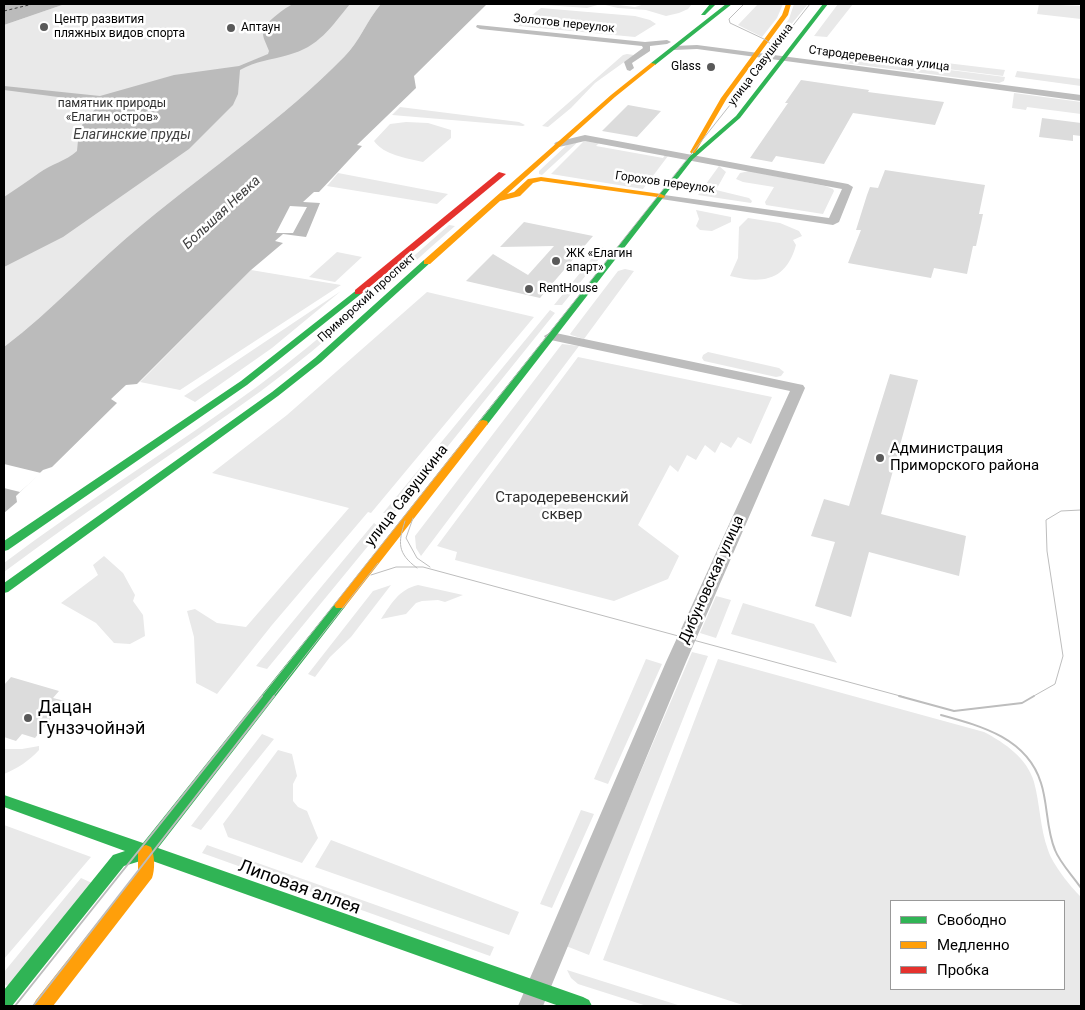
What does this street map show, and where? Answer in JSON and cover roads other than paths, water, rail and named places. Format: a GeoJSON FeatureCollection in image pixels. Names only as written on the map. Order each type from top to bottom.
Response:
{"type":"FeatureCollection","features":[{"type":"Feature","properties":{"kind":"main road","name":"Приморский проспект"},"geometry":{"type":"LineString","coordinates":[[4,589],[275,394],[318,360],[715,4]]}},
{"type":"Feature","properties":{"kind":"main road","name":"Приморский проспект"},"geometry":{"type":"LineString","coordinates":[[617,76],[670,45],[690,37],[729,4]]}},
{"type":"Feature","properties":{"kind":"main road","name":"улица Савушкина"},"geometry":{"type":"LineString","coordinates":[[691,158],[704,127],[717,105],[786,15],[788,4]]}},
{"type":"Feature","properties":{"kind":"main road","name":"улица Савушкина"},"geometry":{"type":"LineString","coordinates":[[146,852],[691,158],[738,117],[825,4]]}},
{"type":"Feature","properties":{"kind":"main road","name":"Приморский проспект"},"geometry":{"type":"LineString","coordinates":[[4,547],[279,356],[509,169]]}},
{"type":"Feature","properties":{"kind":"main road","name":"Горохов переулок"},"geometry":{"type":"LineString","coordinates":[[498,199],[517,194],[531,181],[541,179],[661,196]]}},
{"type":"Feature","properties":{"kind":"main road","name":"Липовая аллея"},"geometry":{"type":"LineString","coordinates":[[4,801],[146,852],[533,999],[583,1006]]}},
{"type":"Feature","properties":{"kind":"main road"},"geometry":{"type":"LineString","coordinates":[[4,1003],[119,860],[146,852],[146,873],[42,1006]]}},
{"type":"Feature","properties":{"kind":"street","name":"Золотов переулок"},"geometry":{"type":"LineString","coordinates":[[480,27],[670,45]]}},
{"type":"Feature","properties":{"kind":"street","name":"Стародеревенская улица"},"geometry":{"type":"LineString","coordinates":[[690,37],[696,43],[705,46],[756,54],[1081,96]]}},
{"type":"Feature","properties":{"kind":"street"},"geometry":{"type":"LineString","coordinates":[[630,68],[628,62],[647,49],[645,44]]}},
{"type":"Feature","properties":{"kind":"street","name":"Стародеревенская улица"},"geometry":{"type":"LineString","coordinates":[[670,45],[756,54]]}},
{"type":"Feature","properties":{"kind":"street"},"geometry":{"type":"LineString","coordinates":[[576,128],[585,138]]}},
{"type":"Feature","properties":{"kind":"street","name":"Горохов переулок"},"geometry":{"type":"LineString","coordinates":[[559,144],[585,138],[848,187],[833,222],[661,196]]}},
{"type":"Feature","properties":{"kind":"street","name":"Дибуновская улица"},"geometry":{"type":"LineString","coordinates":[[533,999],[676,662],[798,388],[551,336]]}},
{"type":"Feature","properties":{"kind":"water"},"geometry":{"type":"Polygon","coordinates":[[[4,4],[65,4],[4,25],[4,4]]]}},
{"type":"Feature","properties":{"kind":"water","name":"Елагинские пруды"},"geometry":{"type":"Polygon","coordinates":[[[293,4],[350,4],[324,35],[308,47],[240,70],[238,94],[233,105],[189,149],[63,237],[4,267],[4,197],[44,170],[77,151],[81,127],[98,105],[97,102],[4,90],[4,86],[100,96],[174,75],[239,66],[268,54],[269,51],[263,36],[264,28],[276,16],[293,4]]]}},
{"type":"Feature","properties":{"kind":"water","name":"Большая Невка"},"geometry":{"type":"Polygon","coordinates":[[[381,4],[487,4],[414,76],[416,88],[357,145],[362,146],[319,192],[314,192],[303,202],[320,203],[306,237],[283,234],[275,241],[283,243],[251,270],[137,384],[126,385],[111,399],[117,403],[52,467],[43,470],[16,496],[17,502],[4,513],[4,347],[40,318],[125,239],[272,122],[321,80],[350,51],[381,4]]]}},
{"type":"Feature","properties":{"kind":"tram line"},"geometry":{"type":"LineString","coordinates":[[744,4],[729,19],[730,23],[766,40],[773,46],[773,50]]}},
{"type":"Feature","properties":{"kind":"tram line"},"geometry":{"type":"LineString","coordinates":[[261,697],[810,4]]}},
{"type":"Feature","properties":{"kind":"tram line"},"geometry":{"type":"LineString","coordinates":[[1032,697],[1055,684],[1063,656],[1047,551],[1046,520],[1061,511],[1081,510]]}},
{"type":"Feature","properties":{"kind":"tram line"},"geometry":{"type":"LineString","coordinates":[[413,518],[406,538],[417,558],[430,567]]}},
{"type":"Feature","properties":{"kind":"tram line"},"geometry":{"type":"LineString","coordinates":[[405,521],[400,542],[401,547],[410,563],[416,567]]}},
{"type":"Feature","properties":{"kind":"tram line"},"geometry":{"type":"LineString","coordinates":[[273,697],[378,563]]}},
{"type":"Feature","properties":{"kind":"tram line"},"geometry":{"type":"LineString","coordinates":[[371,575],[396,567],[416,567]]}},
{"type":"Feature","properties":{"kind":"tram line"},"geometry":{"type":"LineString","coordinates":[[416,567],[423,567],[904,697]]}},
{"type":"Feature","properties":{"kind":"tram line"},"geometry":{"type":"LineString","coordinates":[[15,1006],[262,696]]}},
{"type":"Feature","properties":{"kind":"tram line"},"geometry":{"type":"LineString","coordinates":[[33,1006],[274,696]]}},
{"type":"Feature","properties":{"kind":"tram line"},"geometry":{"type":"LineString","coordinates":[[899,696],[954,711],[1022,703],[1034,696]]}},
{"type":"Feature","properties":{"kind":"tram line"},"geometry":{"type":"LineString","coordinates":[[941,715],[987,729],[1001,736],[1025,755],[1041,783],[1050,834],[1057,855],[1081,888]]}},
{"type":"Feature","properties":{"kind":"place","name":"Центр развития пляжных видов спорта"},"geometry":{"type":"Point","coordinates":[44,27]}},
{"type":"Feature","properties":{"kind":"place","name":"Аптаун"},"geometry":{"type":"Point","coordinates":[231,28]}},
{"type":"Feature","properties":{"kind":"place","name":"Glass"},"geometry":{"type":"Point","coordinates":[711,67]}},
{"type":"Feature","properties":{"kind":"place","name":"ЖК «Елагин апарт»"},"geometry":{"type":"Point","coordinates":[556,261]}},
{"type":"Feature","properties":{"kind":"place","name":"RentHouse"},"geometry":{"type":"Point","coordinates":[529,289]}},
{"type":"Feature","properties":{"kind":"place","name":"Администрация Приморского района"},"geometry":{"type":"Point","coordinates":[880,458]}},
{"type":"Feature","properties":{"kind":"place","name":"Дацан Гунзэчойнэй"},"geometry":{"type":"Point","coordinates":[28,718]}},
{"type":"Feature","properties":{"kind":"park label","name":"памятник природы «Елагин остров»"},"geometry":{"type":"Point","coordinates":[112,111]}},
{"type":"Feature","properties":{"kind":"park label","name":"Стародеревенский сквер"},"geometry":{"type":"Point","coordinates":[562,506]}}]}
